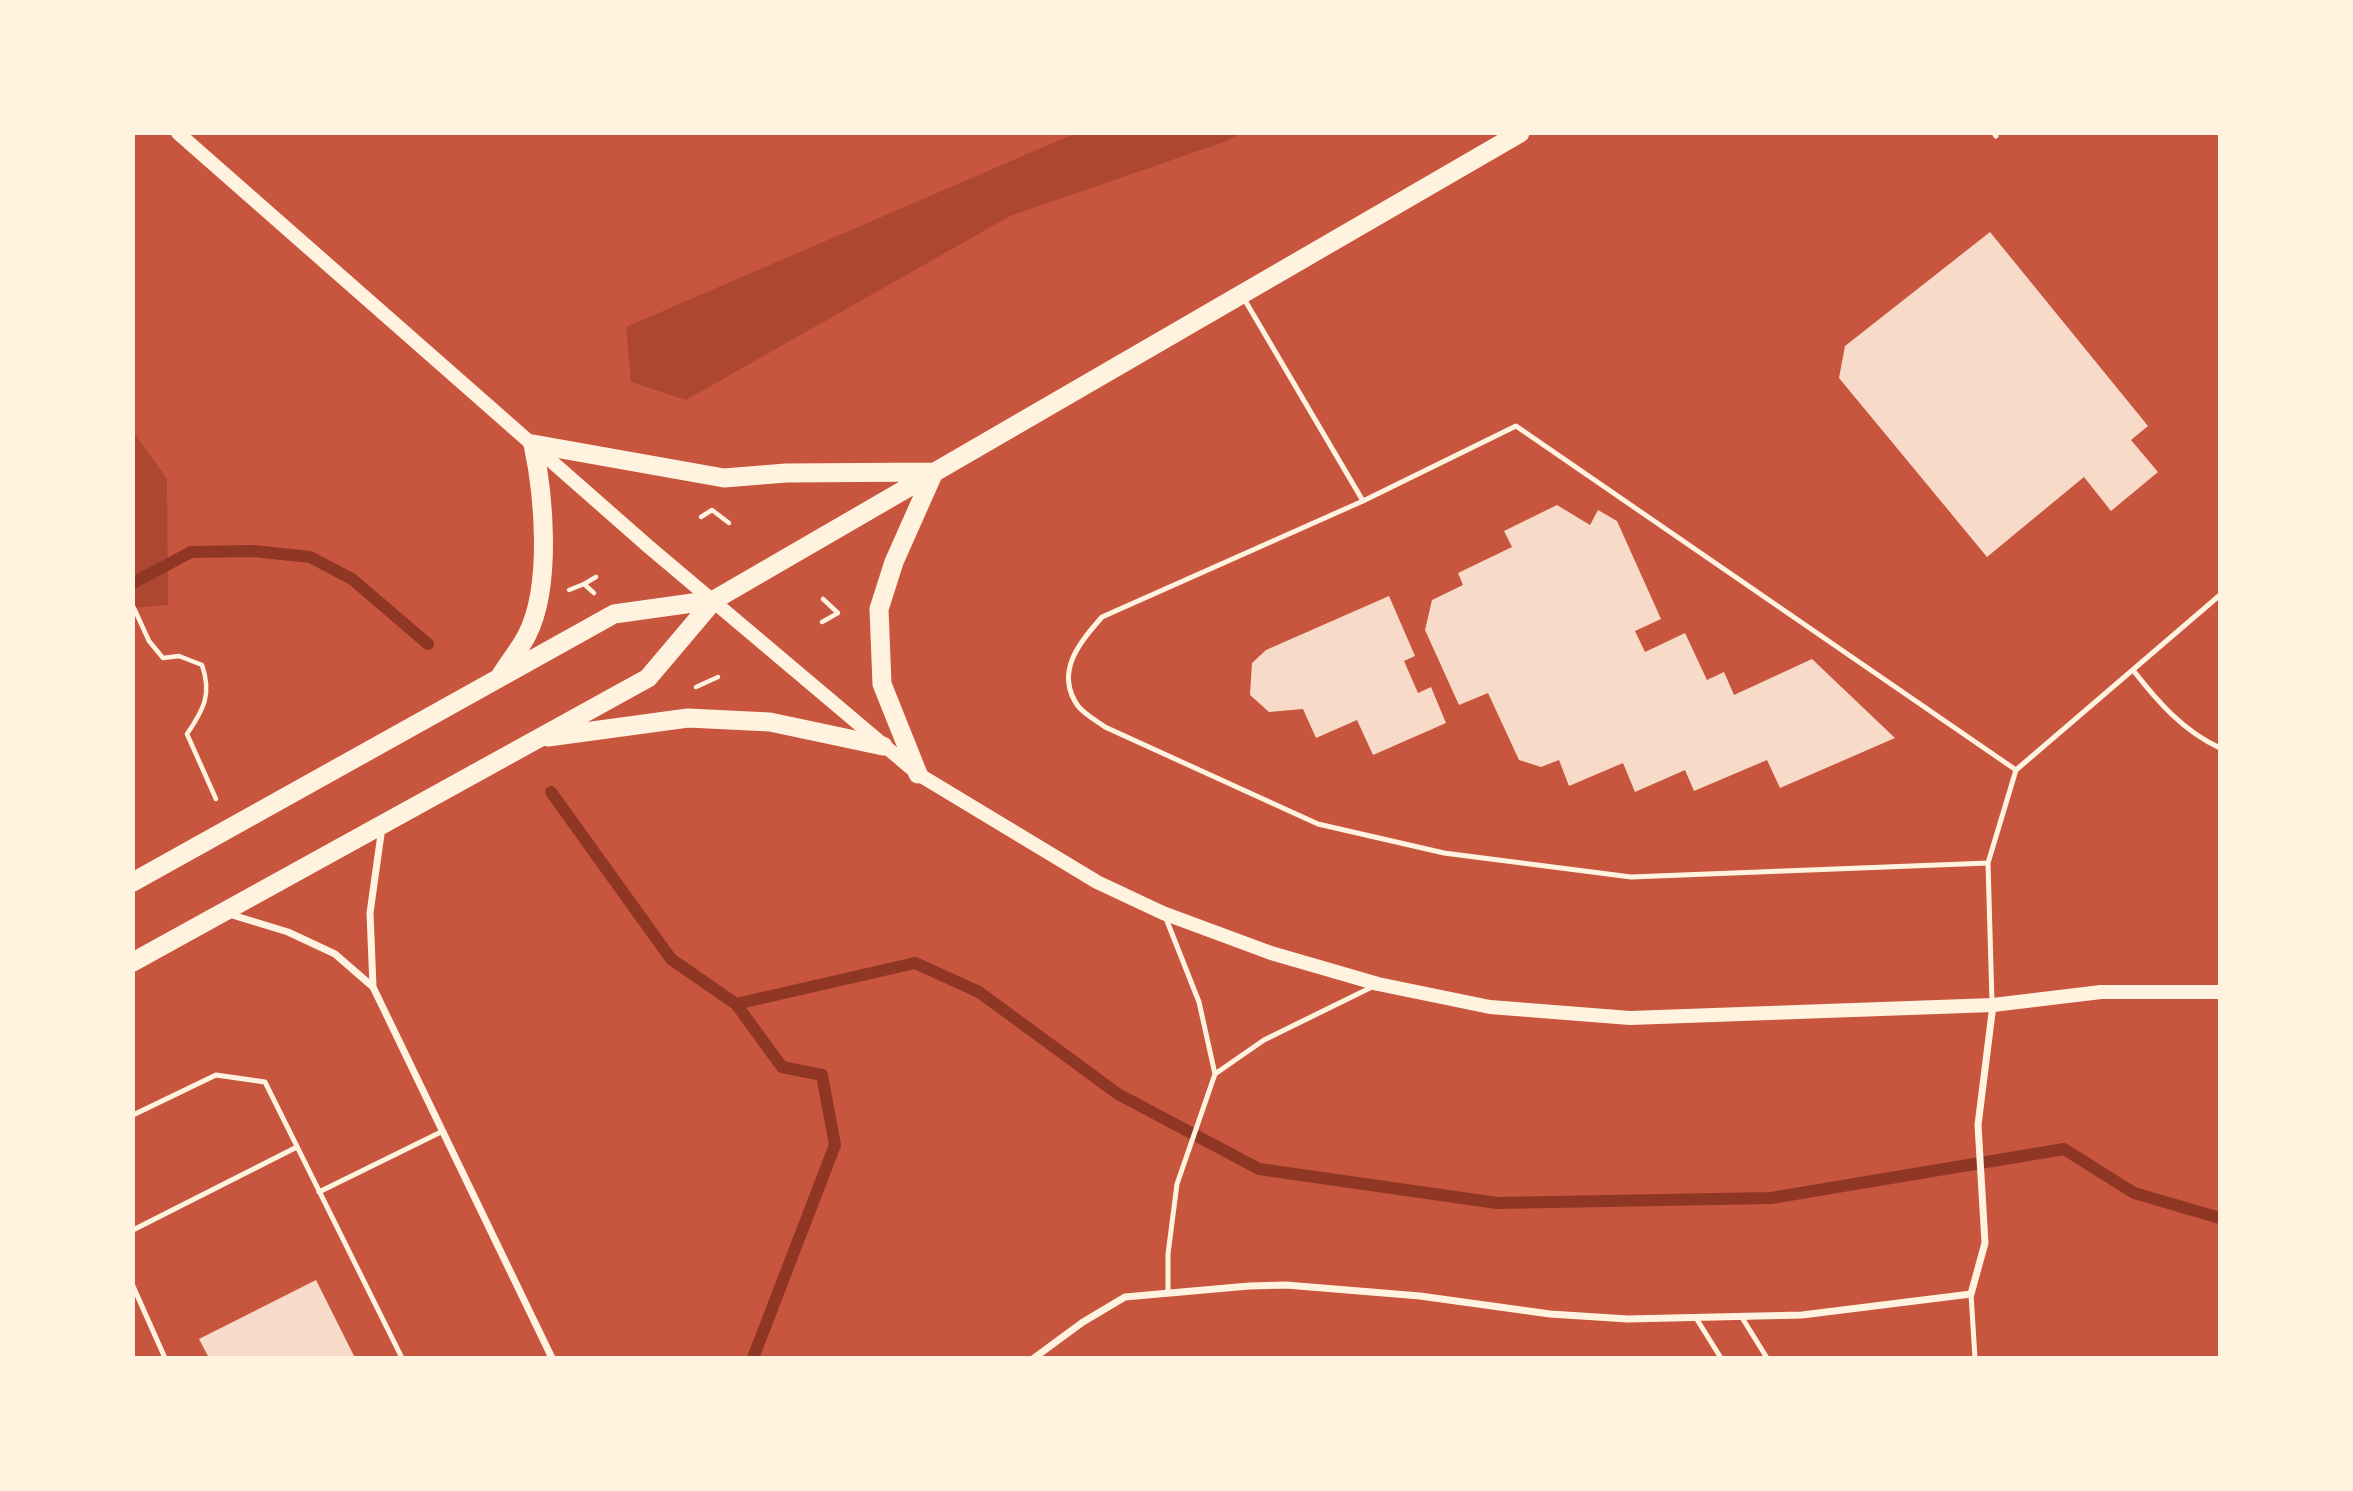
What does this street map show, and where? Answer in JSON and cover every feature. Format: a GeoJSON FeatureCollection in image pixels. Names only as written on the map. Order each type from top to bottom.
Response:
{"type":"FeatureCollection","features":[{"type":"Feature","properties":{"kind":"highway"},"geometry":{"type":"LineString","coordinates":[[133,962],[648,678],[714,600],[1520,133]]}},
{"type":"Feature","properties":{"kind":"highway"},"geometry":{"type":"LineString","coordinates":[[500,677],[528,633],[539,589],[544,548],[538,469],[533,444],[724,478],[786,473],[934,472]]}},
{"type":"Feature","properties":{"kind":"highway"},"geometry":{"type":"LineString","coordinates":[[918,774],[882,684],[879,609],[894,562],[934,472]]}},
{"type":"Feature","properties":{"kind":"highway"},"geometry":{"type":"LineString","coordinates":[[133,881],[614,614],[714,600]]}},
{"type":"Feature","properties":{"kind":"highway"},"geometry":{"type":"LineString","coordinates":[[537,739],[688,718],[770,722],[883,746]]}},
{"type":"Feature","properties":{"kind":"main road"},"geometry":{"type":"LineString","coordinates":[[178,133],[533,444],[918,774],[1097,882],[1163,913],[1270,953],[1378,984],[1490,1007],[1630,1018],[1993,1005],[2101,992],[2220,992]]}},
{"type":"Feature","properties":{"kind":"street"},"geometry":{"type":"LineString","coordinates":[[373,987],[370,913],[382,826]]}},
{"type":"Feature","properties":{"kind":"street"},"geometry":{"type":"LineString","coordinates":[[226,913],[288,932],[335,954],[373,987],[552,1358]]}},
{"type":"Feature","properties":{"kind":"street"},"geometry":{"type":"LineString","coordinates":[[1034,1358],[1083,1322],[1125,1297],[1168,1293],[1286,1285],[1468,1301],[1550,1314],[1628,1319],[1802,1315],[1971,1294],[1985,1243],[1978,1125],[1993,1005]]}},
{"type":"Feature","properties":{"kind":"lane"},"geometry":{"type":"LineString","coordinates":[[1242,294],[1363,501]]}},
{"type":"Feature","properties":{"kind":"lane"},"geometry":{"type":"LineString","coordinates":[[1988,863],[1631,877],[1444,853],[1318,824],[1105,727],[1078,705],[1068,678],[1076,646],[1102,617],[1363,501],[1516,426],[2016,770]]}},
{"type":"Feature","properties":{"kind":"lane"},"geometry":{"type":"LineString","coordinates":[[1993,1005],[1988,863],[2016,770],[2220,595]]}},
{"type":"Feature","properties":{"kind":"lane"},"geometry":{"type":"LineString","coordinates":[[2133,670],[2164,709],[2206,741],[2220,748]]}},
{"type":"Feature","properties":{"kind":"lane"},"geometry":{"type":"LineString","coordinates":[[1163,913],[1199,1002],[1215,1074],[1177,1184],[1167,1254],[1168,1293]]}},
{"type":"Feature","properties":{"kind":"lane"},"geometry":{"type":"LineString","coordinates":[[1215,1074],[1264,1040],[1378,984]]}},
{"type":"Feature","properties":{"kind":"lane"},"geometry":{"type":"LineString","coordinates":[[133,1115],[216,1075],[265,1082],[402,1358]]}},
{"type":"Feature","properties":{"kind":"lane"},"geometry":{"type":"LineString","coordinates":[[319,1192],[443,1131]]}},
{"type":"Feature","properties":{"kind":"lane"},"geometry":{"type":"LineString","coordinates":[[133,1230],[297,1147]]}},
{"type":"Feature","properties":{"kind":"lane"},"geometry":{"type":"LineString","coordinates":[[133,1286],[165,1358]]}},
{"type":"Feature","properties":{"kind":"lane"},"geometry":{"type":"LineString","coordinates":[[1971,1294],[1975,1358]]}},
{"type":"Feature","properties":{"kind":"lane"},"geometry":{"type":"LineString","coordinates":[[1741,1317],[1767,1358]]}},
{"type":"Feature","properties":{"kind":"lane"},"geometry":{"type":"LineString","coordinates":[[1696,1318],[1721,1358]]}},
{"type":"Feature","properties":{"kind":"path"},"geometry":{"type":"LineString","coordinates":[[701,517],[712,510],[729,523]]}},
{"type":"Feature","properties":{"kind":"path"},"geometry":{"type":"LineString","coordinates":[[594,594],[584,584],[596,577]]}},
{"type":"Feature","properties":{"kind":"path"},"geometry":{"type":"LineString","coordinates":[[822,599],[838,613],[822,622]]}},
{"type":"Feature","properties":{"kind":"path"},"geometry":{"type":"LineString","coordinates":[[133,606],[149,641],[163,658],[179,656],[202,665],[209,685],[201,714],[187,734],[216,799]]}},
{"type":"Feature","properties":{"kind":"path"},"geometry":{"type":"LineString","coordinates":[[686,679],[696,687]]}},
{"type":"Feature","properties":{"kind":"shaded area"},"geometry":{"type":"Polygon","coordinates":[[[1076,133],[1242,133],[1227,141],[1010,216],[686,400],[631,382],[626,327],[1076,133]]]}},
{"type":"Feature","properties":{"kind":"shaded area"},"geometry":{"type":"Polygon","coordinates":[[[133,431],[167,479],[168,605],[133,608],[133,431]]]}},
{"type":"Feature","properties":{"kind":"building"},"geometry":{"type":"Polygon","coordinates":[[[1990,232],[2148,426],[2131,440],[2158,472],[2111,511],[2084,477],[1987,557],[1839,378],[1845,346],[1990,232]]]}},
{"type":"Feature","properties":{"kind":"building"},"geometry":{"type":"Polygon","coordinates":[[[1557,505],[1590,525],[1598,510],[1617,521],[1661,619],[1635,631],[1645,652],[1685,633],[1707,680],[1724,672],[1734,695],[1812,659],[1895,738],[1780,788],[1767,760],[1694,791],[1685,770],[1635,792],[1623,763],[1569,786],[1559,760],[1541,767],[1519,760],[1488,693],[1459,705],[1425,630],[1432,600],[1463,585],[1458,573],[1512,547],[1504,531],[1557,505]]]}},
{"type":"Feature","properties":{"kind":"building"},"geometry":{"type":"Polygon","coordinates":[[[1389,596],[1415,656],[1404,661],[1418,693],[1431,687],[1446,723],[1373,755],[1357,720],[1316,738],[1303,709],[1269,712],[1250,695],[1252,663],[1266,650],[1389,596]]]}},
{"type":"Feature","properties":{"kind":"building"},"geometry":{"type":"Polygon","coordinates":[[[316,1280],[355,1358],[209,1358],[199,1339],[316,1280]]]}},
{"type":"Feature","properties":{"kind":"waterway"},"geometry":{"type":"LineString","coordinates":[[133,583],[191,552],[253,551],[310,557],[352,579],[428,644]]}},
{"type":"Feature","properties":{"kind":"waterway"},"geometry":{"type":"LineString","coordinates":[[551,792],[671,959],[736,1004],[915,963],[979,992],[1118,1094],[1259,1169],[1497,1203],[1771,1198],[2064,1149],[2134,1193],[2220,1218]]}},
{"type":"Feature","properties":{"kind":"waterway"},"geometry":{"type":"LineString","coordinates":[[736,1004],[782,1067],[822,1075],[835,1145],[753,1358]]}}]}
